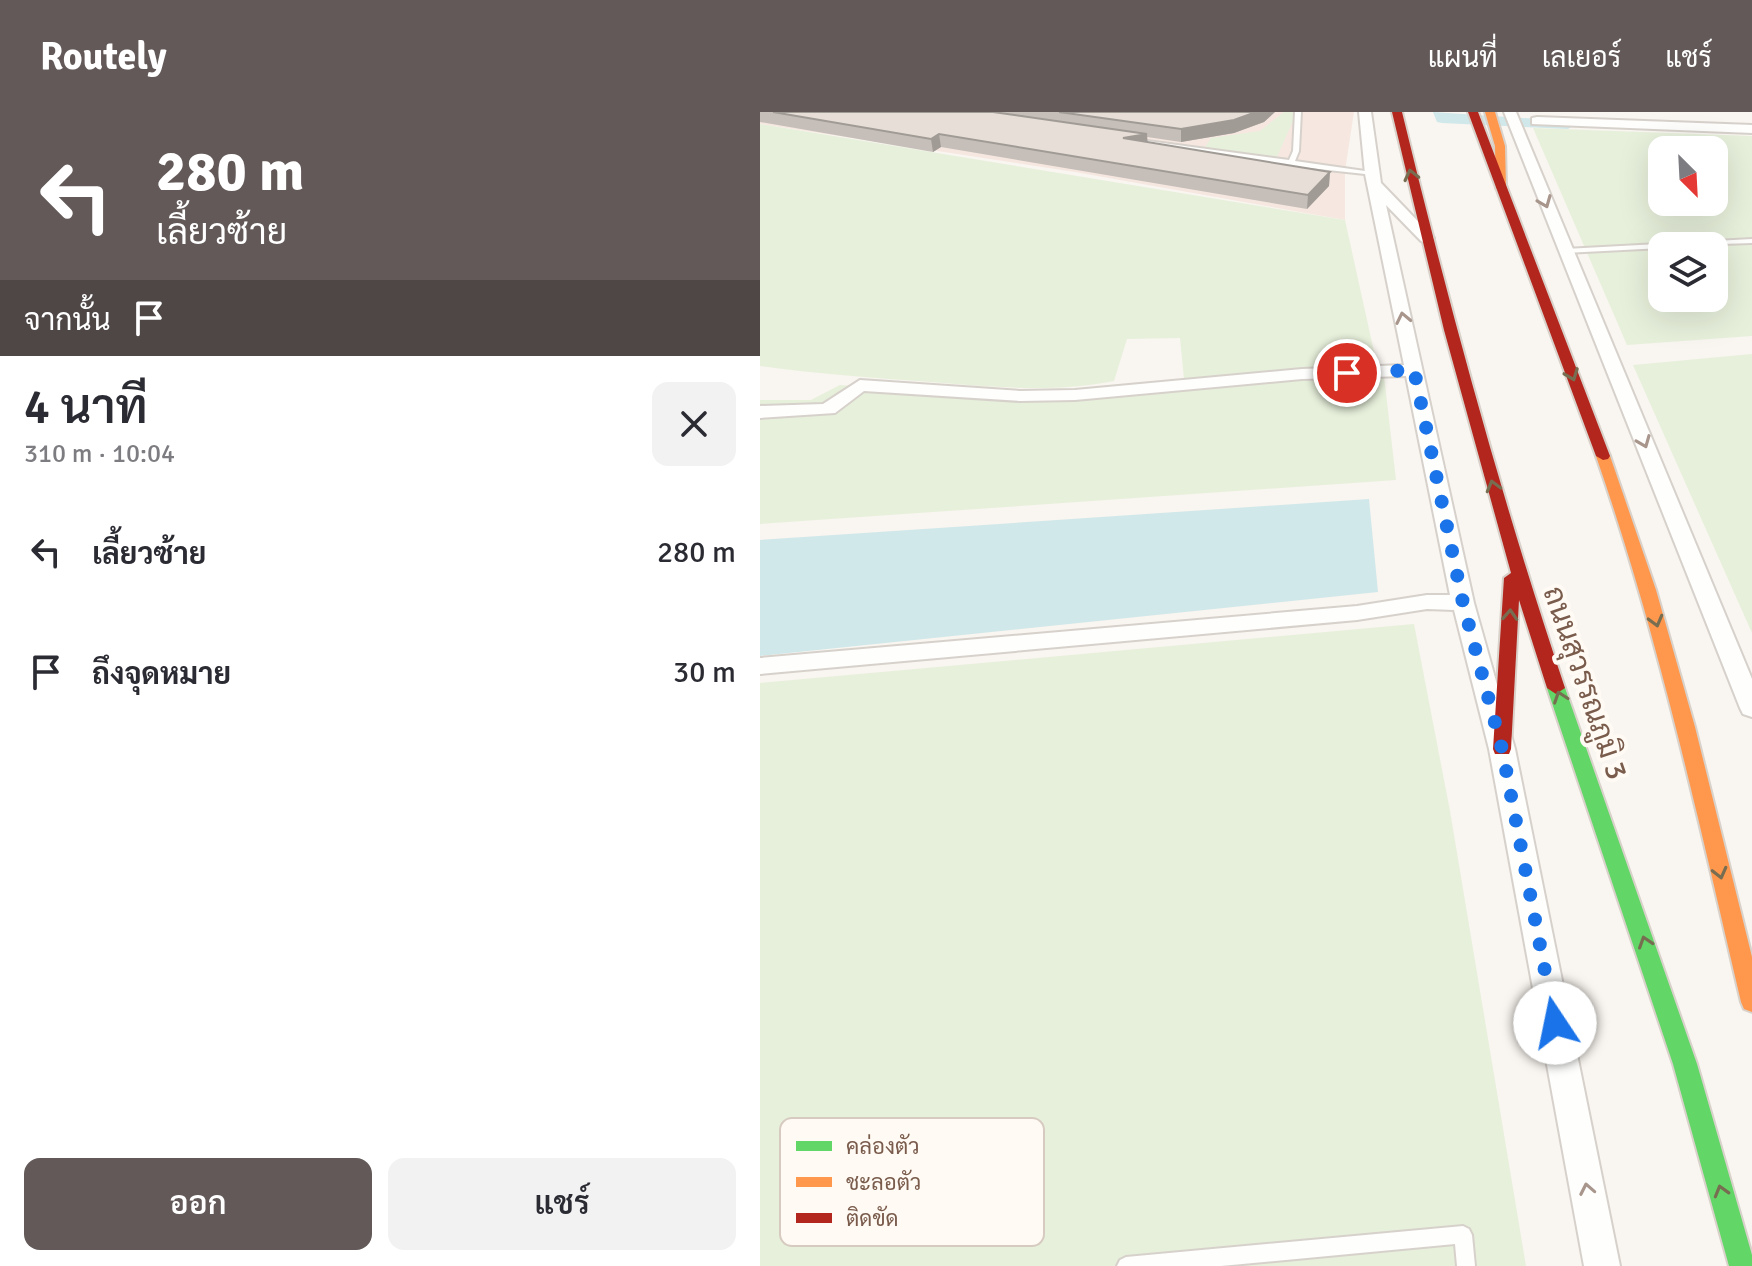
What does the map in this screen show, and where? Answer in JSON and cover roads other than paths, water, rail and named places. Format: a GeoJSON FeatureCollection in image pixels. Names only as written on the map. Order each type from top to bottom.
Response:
{"type":"FeatureCollection","features":[{"type":"Feature","properties":{"kind":"main road","name":"ถนนสุวรรณภูมิ 3"},"geometry":{"type":"LineString","coordinates":[[1397,112],[1426,238],[1513,562],[1680,1050],[1742,1266]]}},
{"type":"Feature","properties":{"kind":"main road"},"geometry":{"type":"LineString","coordinates":[[1484,119],[1502,160],[1501,188],[1623,509],[1645,577],[1752,1002]]}},
{"type":"Feature","properties":{"kind":"main road"},"geometry":{"type":"LineString","coordinates":[[1502,749],[1513,562]]}},
{"type":"Feature","properties":{"kind":"street"},"geometry":{"type":"LineString","coordinates":[[1365,112],[1374,180],[1463,603],[1502,749],[1602,1266]]}},
{"type":"Feature","properties":{"kind":"street"},"geometry":{"type":"LineString","coordinates":[[1538,117],[1752,127]]}},
{"type":"Feature","properties":{"kind":"street"},"geometry":{"type":"LineString","coordinates":[[1512,118],[1752,708]]}},
{"type":"Feature","properties":{"kind":"street"},"geometry":{"type":"LineString","coordinates":[[1374,180],[1426,238]]}},
{"type":"Feature","properties":{"kind":"street"},"geometry":{"type":"LineString","coordinates":[[760,412],[828,409],[860,385],[1020,396],[1075,395],[1302,374],[1414,370]]}},
{"type":"Feature","properties":{"kind":"street"},"geometry":{"type":"LineString","coordinates":[[760,666],[1357,613],[1427,602],[1463,603]]}},
{"type":"Feature","properties":{"kind":"lane"},"geometry":{"type":"LineString","coordinates":[[1291,164],[1296,151],[1298,112]]}},
{"type":"Feature","properties":{"kind":"lane"},"geometry":{"type":"LineString","coordinates":[[1130,140],[1374,180]]}},
{"type":"Feature","properties":{"kind":"lane"},"geometry":{"type":"LineString","coordinates":[[1565,251],[1752,241]]}},
{"type":"Feature","properties":{"kind":"lane"},"geometry":{"type":"LineString","coordinates":[[1126,1266],[1463,1235],[1466,1266]]}},
{"type":"Feature","properties":{"kind":"water"},"geometry":{"type":"Polygon","coordinates":[[[1369,499],[1378,592],[760,656],[760,540],[1369,499]]]}},
{"type":"Feature","properties":{"kind":"waterway"},"geometry":{"type":"LineString","coordinates":[[1440,112],[1442,119],[1568,125]]}}]}
